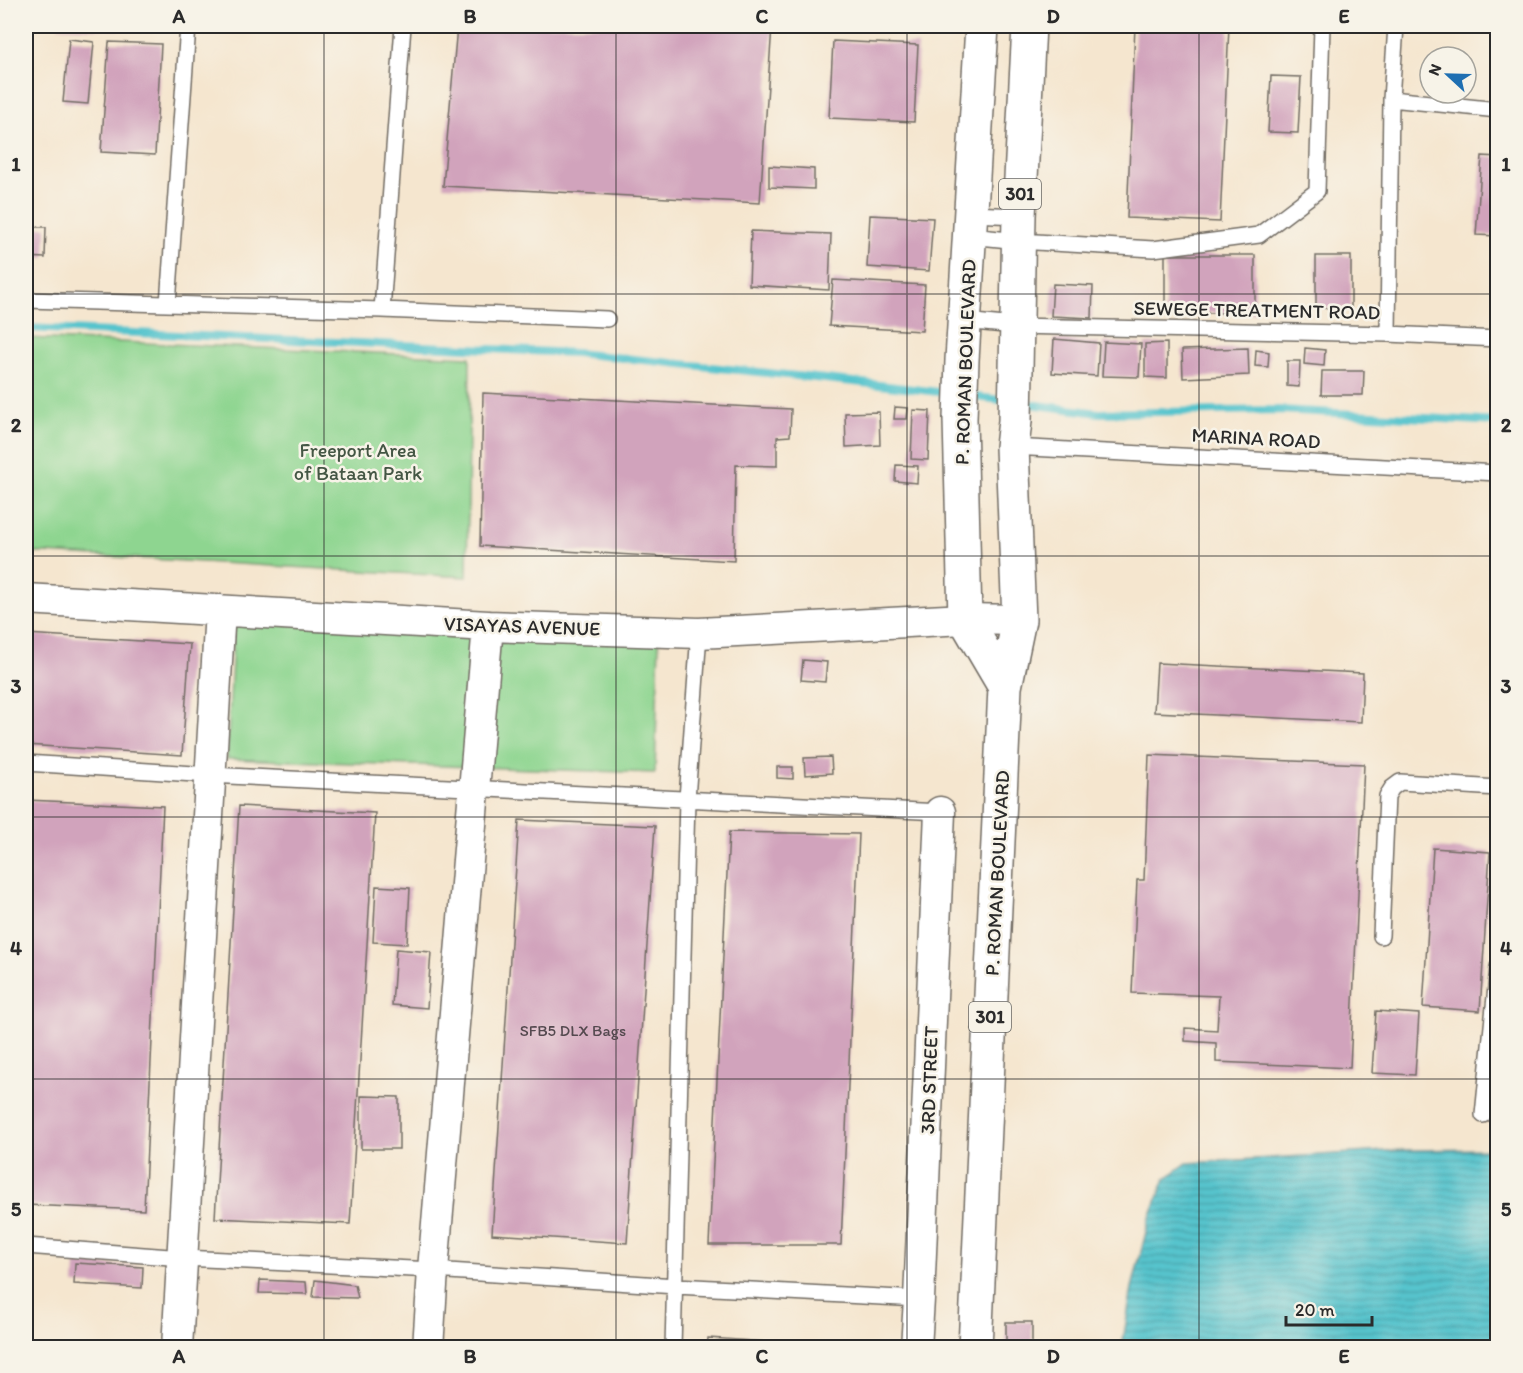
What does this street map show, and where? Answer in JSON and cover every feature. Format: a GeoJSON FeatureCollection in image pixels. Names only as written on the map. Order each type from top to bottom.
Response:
{"type":"FeatureCollection","features":[{"type":"Feature","properties":{"kind":"main road","name":"P. ROMAN BOULEVARD"},"geometry":{"type":"LineString","coordinates":[[982,26],[960,419],[965,619],[1005,687]]}},
{"type":"Feature","properties":{"kind":"main road","name":"P. ROMAN BOULEVARD"},"geometry":{"type":"LineString","coordinates":[[975,1347],[1005,687],[1019,621],[1013,434],[1015,326],[1029,26]]}},
{"type":"Feature","properties":{"kind":"street","name":"VISAYAS AVENUE"},"geometry":{"type":"LineString","coordinates":[[26,599],[488,626],[699,633],[965,619],[1019,621]]}},
{"type":"Feature","properties":{"kind":"street"},"geometry":{"type":"LineString","coordinates":[[177,1347],[220,610]]}},
{"type":"Feature","properties":{"kind":"street"},"geometry":{"type":"LineString","coordinates":[[428,1347],[488,626]]}},
{"type":"Feature","properties":{"kind":"street","name":"3RD STREET"},"geometry":{"type":"LineString","coordinates":[[916,1347],[920,1299],[940,812]]}},
{"type":"Feature","properties":{"kind":"lane"},"geometry":{"type":"LineString","coordinates":[[168,304],[188,26]]}},
{"type":"Feature","properties":{"kind":"lane"},"geometry":{"type":"LineString","coordinates":[[382,310],[403,26]]}},
{"type":"Feature","properties":{"kind":"lane"},"geometry":{"type":"LineString","coordinates":[[970,225],[1019,228],[1153,249],[1258,235],[1317,191],[1322,26]]}},
{"type":"Feature","properties":{"kind":"lane"},"geometry":{"type":"LineString","coordinates":[[1388,334],[1391,99],[1396,26]]}},
{"type":"Feature","properties":{"kind":"lane"},"geometry":{"type":"LineString","coordinates":[[1391,99],[1497,110]]}},
{"type":"Feature","properties":{"kind":"lane"},"geometry":{"type":"LineString","coordinates":[[970,225],[1019,228]]}},
{"type":"Feature","properties":{"kind":"lane"},"geometry":{"type":"LineString","coordinates":[[26,300],[607,319]]}},
{"type":"Feature","properties":{"kind":"lane","name":"SEWEGE TREATMENT ROAD"},"geometry":{"type":"LineString","coordinates":[[964,321],[1015,326],[1388,334],[1497,339]]}},
{"type":"Feature","properties":{"kind":"lane","name":"MARINA ROAD"},"geometry":{"type":"LineString","coordinates":[[1013,434],[1497,473]]}},
{"type":"Feature","properties":{"kind":"lane"},"geometry":{"type":"LineString","coordinates":[[673,1347],[687,799],[699,633]]}},
{"type":"Feature","properties":{"kind":"lane"},"geometry":{"type":"LineString","coordinates":[[26,763],[210,775],[940,812]]}},
{"type":"Feature","properties":{"kind":"lane"},"geometry":{"type":"LineString","coordinates":[[1381,936],[1387,796],[1392,788],[1400,782],[1497,788]]}},
{"type":"Feature","properties":{"kind":"lane"},"geometry":{"type":"LineString","coordinates":[[1483,1115],[1497,967]]}},
{"type":"Feature","properties":{"kind":"lane"},"geometry":{"type":"LineString","coordinates":[[26,1246],[183,1258],[433,1270],[920,1299]]}},
{"type":"Feature","properties":{"kind":"green space","name":"Freeport Area of Bataan Park"},"geometry":{"type":"Polygon","coordinates":[[[26,338],[470,357],[467,577],[26,552],[26,338]]]}},
{"type":"Feature","properties":{"kind":"green space"},"geometry":{"type":"Polygon","coordinates":[[[234,622],[659,641],[655,773],[227,759],[234,622]]]}},
{"type":"Feature","properties":{"kind":"water"},"geometry":{"type":"Polygon","coordinates":[[[1497,1149],[1497,1347],[1122,1347],[1132,1288],[1149,1220],[1165,1179],[1187,1163],[1404,1150],[1497,1149]]]}},
{"type":"Feature","properties":{"kind":"building"},"geometry":{"type":"Polygon","coordinates":[[[143,26],[143,31],[58,27],[143,26]]]}},
{"type":"Feature","properties":{"kind":"building"},"geometry":{"type":"Polygon","coordinates":[[[457,26],[772,26],[760,203],[443,186],[457,26]]]}},
{"type":"Feature","properties":{"kind":"building"},"geometry":{"type":"Polygon","coordinates":[[[1135,26],[1229,26],[1220,222],[1127,218],[1135,26]]]}},
{"type":"Feature","properties":{"kind":"building"},"geometry":{"type":"Polygon","coordinates":[[[69,39],[94,42],[88,104],[63,102],[69,39]]]}},
{"type":"Feature","properties":{"kind":"building"},"geometry":{"type":"Polygon","coordinates":[[[833,41],[918,45],[914,122],[829,118],[833,41]]]}},
{"type":"Feature","properties":{"kind":"building"},"geometry":{"type":"Polygon","coordinates":[[[109,42],[161,44],[155,155],[101,152],[109,42]]]}},
{"type":"Feature","properties":{"kind":"building"},"geometry":{"type":"Polygon","coordinates":[[[1271,76],[1301,77],[1298,133],[1268,132],[1271,76]]]}},
{"type":"Feature","properties":{"kind":"building"},"geometry":{"type":"Polygon","coordinates":[[[1482,156],[1498,157],[1498,236],[1476,235],[1482,156]]]}},
{"type":"Feature","properties":{"kind":"building"},"geometry":{"type":"Polygon","coordinates":[[[769,166],[814,169],[814,189],[769,187],[769,166]]]}},
{"type":"Feature","properties":{"kind":"building"},"geometry":{"type":"Polygon","coordinates":[[[870,215],[933,218],[929,271],[867,267],[870,215]]]}},
{"type":"Feature","properties":{"kind":"building"},"geometry":{"type":"Polygon","coordinates":[[[26,227],[46,227],[45,258],[26,257],[26,227]]]}},
{"type":"Feature","properties":{"kind":"building"},"geometry":{"type":"Polygon","coordinates":[[[751,231],[831,234],[829,290],[749,285],[751,231]]]}},
{"type":"Feature","properties":{"kind":"building"},"geometry":{"type":"Polygon","coordinates":[[[1165,255],[1255,255],[1255,313],[1165,313],[1165,255]]]}},
{"type":"Feature","properties":{"kind":"building"},"geometry":{"type":"Polygon","coordinates":[[[1316,256],[1351,256],[1351,308],[1316,308],[1316,256]]]}},
{"type":"Feature","properties":{"kind":"building"},"geometry":{"type":"Polygon","coordinates":[[[833,280],[925,285],[922,331],[829,326],[833,280]]]}},
{"type":"Feature","properties":{"kind":"building"},"geometry":{"type":"Polygon","coordinates":[[[1053,284],[1093,286],[1092,318],[1051,316],[1053,284]]]}},
{"type":"Feature","properties":{"kind":"building"},"geometry":{"type":"Polygon","coordinates":[[[1054,339],[1099,343],[1097,376],[1052,373],[1054,339]]]}},
{"type":"Feature","properties":{"kind":"building"},"geometry":{"type":"Polygon","coordinates":[[[1104,342],[1141,344],[1139,377],[1102,376],[1104,342]]]}},
{"type":"Feature","properties":{"kind":"building"},"geometry":{"type":"Polygon","coordinates":[[[1167,343],[1167,378],[1145,377],[1145,344],[1167,343]]]}},
{"type":"Feature","properties":{"kind":"building"},"geometry":{"type":"Polygon","coordinates":[[[1248,348],[1249,375],[1183,378],[1182,350],[1248,348]]]}},
{"type":"Feature","properties":{"kind":"building"},"geometry":{"type":"Polygon","coordinates":[[[1305,348],[1325,350],[1324,366],[1304,364],[1305,348]]]}},
{"type":"Feature","properties":{"kind":"building"},"geometry":{"type":"Polygon","coordinates":[[[1256,350],[1269,352],[1268,367],[1255,366],[1256,350]]]}},
{"type":"Feature","properties":{"kind":"building"},"geometry":{"type":"Polygon","coordinates":[[[1287,361],[1300,361],[1299,387],[1287,386],[1287,361]]]}},
{"type":"Feature","properties":{"kind":"building"},"geometry":{"type":"Polygon","coordinates":[[[1322,371],[1364,371],[1363,395],[1321,395],[1322,371]]]}},
{"type":"Feature","properties":{"kind":"building"},"geometry":{"type":"Polygon","coordinates":[[[483,393],[791,409],[790,436],[777,437],[777,466],[736,465],[734,561],[480,546],[483,393]]]}},
{"type":"Feature","properties":{"kind":"building"},"geometry":{"type":"Polygon","coordinates":[[[895,407],[908,408],[907,419],[894,419],[895,407]]]}},
{"type":"Feature","properties":{"kind":"building"},"geometry":{"type":"Polygon","coordinates":[[[913,410],[930,411],[928,460],[911,459],[913,410]]]}},
{"type":"Feature","properties":{"kind":"building"},"geometry":{"type":"Polygon","coordinates":[[[879,412],[880,445],[846,447],[845,413],[879,412]]]}},
{"type":"Feature","properties":{"kind":"building"},"geometry":{"type":"Polygon","coordinates":[[[896,465],[918,466],[917,483],[895,481],[896,465]]]}},
{"type":"Feature","properties":{"kind":"building"},"geometry":{"type":"Polygon","coordinates":[[[26,634],[190,644],[182,755],[26,745],[26,634]]]}},
{"type":"Feature","properties":{"kind":"building"},"geometry":{"type":"Polygon","coordinates":[[[803,660],[827,662],[825,682],[801,680],[803,660]]]}},
{"type":"Feature","properties":{"kind":"building"},"geometry":{"type":"Polygon","coordinates":[[[1157,663],[1363,673],[1361,722],[1154,712],[1157,663]]]}},
{"type":"Feature","properties":{"kind":"building"},"geometry":{"type":"Polygon","coordinates":[[[1149,755],[1364,764],[1350,1068],[1216,1062],[1216,1043],[1185,1041],[1185,1028],[1217,1030],[1219,996],[1132,993],[1137,880],[1144,880],[1149,755]]]}},
{"type":"Feature","properties":{"kind":"building"},"geometry":{"type":"Polygon","coordinates":[[[831,757],[832,773],[805,775],[804,758],[831,757]]]}},
{"type":"Feature","properties":{"kind":"building"},"geometry":{"type":"Polygon","coordinates":[[[777,767],[793,767],[793,779],[777,778],[777,767]]]}},
{"type":"Feature","properties":{"kind":"building"},"geometry":{"type":"Polygon","coordinates":[[[26,800],[163,806],[144,1210],[26,1205],[26,800]]]}},
{"type":"Feature","properties":{"kind":"building"},"geometry":{"type":"Polygon","coordinates":[[[239,806],[375,813],[350,1224],[215,1218],[239,806]]]}},
{"type":"Feature","properties":{"kind":"building"},"geometry":{"type":"Polygon","coordinates":[[[519,820],[655,826],[627,1243],[492,1234],[519,820]]]}},
{"type":"Feature","properties":{"kind":"building"},"geometry":{"type":"Polygon","coordinates":[[[729,832],[859,834],[841,1245],[709,1245],[729,832]]]}},
{"type":"Feature","properties":{"kind":"building"},"geometry":{"type":"Polygon","coordinates":[[[1433,848],[1490,852],[1480,1011],[1423,1007],[1433,848]]]}},
{"type":"Feature","properties":{"kind":"building"},"geometry":{"type":"Polygon","coordinates":[[[376,886],[410,888],[407,944],[373,942],[376,886]]]}},
{"type":"Feature","properties":{"kind":"building"},"geometry":{"type":"Polygon","coordinates":[[[396,949],[431,952],[427,1008],[392,1005],[396,949]]]}},
{"type":"Feature","properties":{"kind":"building"},"geometry":{"type":"Polygon","coordinates":[[[1376,1011],[1419,1014],[1415,1075],[1372,1073],[1376,1011]]]}},
{"type":"Feature","properties":{"kind":"building"},"geometry":{"type":"Polygon","coordinates":[[[1495,1030],[1498,1030],[1498,1116],[1493,1116],[1495,1030]]]}},
{"type":"Feature","properties":{"kind":"building"},"geometry":{"type":"Polygon","coordinates":[[[361,1096],[399,1097],[399,1149],[361,1149],[361,1096]]]}},
{"type":"Feature","properties":{"kind":"building"},"geometry":{"type":"Polygon","coordinates":[[[75,1263],[143,1267],[142,1288],[74,1284],[75,1263]]]}},
{"type":"Feature","properties":{"kind":"building"},"geometry":{"type":"Polygon","coordinates":[[[260,1280],[306,1282],[307,1294],[259,1293],[260,1280]]]}},
{"type":"Feature","properties":{"kind":"building"},"geometry":{"type":"Polygon","coordinates":[[[315,1280],[355,1285],[358,1298],[313,1297],[315,1280]]]}},
{"type":"Feature","properties":{"kind":"building"},"geometry":{"type":"Polygon","coordinates":[[[1006,1322],[1032,1322],[1032,1348],[1006,1348],[1006,1322]]]}},
{"type":"Feature","properties":{"kind":"building"},"geometry":{"type":"Polygon","coordinates":[[[708,1338],[768,1342],[767,1348],[707,1348],[708,1338]]]}},
{"type":"Feature","properties":{"kind":"waterway"},"geometry":{"type":"LineString","coordinates":[[26,328],[576,353],[955,394]]}},
{"type":"Feature","properties":{"kind":"waterway"},"geometry":{"type":"LineString","coordinates":[[968,396],[1009,401]]}},
{"type":"Feature","properties":{"kind":"waterway"},"geometry":{"type":"LineString","coordinates":[[1022,403],[1099,413],[1281,410],[1498,422]]}}]}
